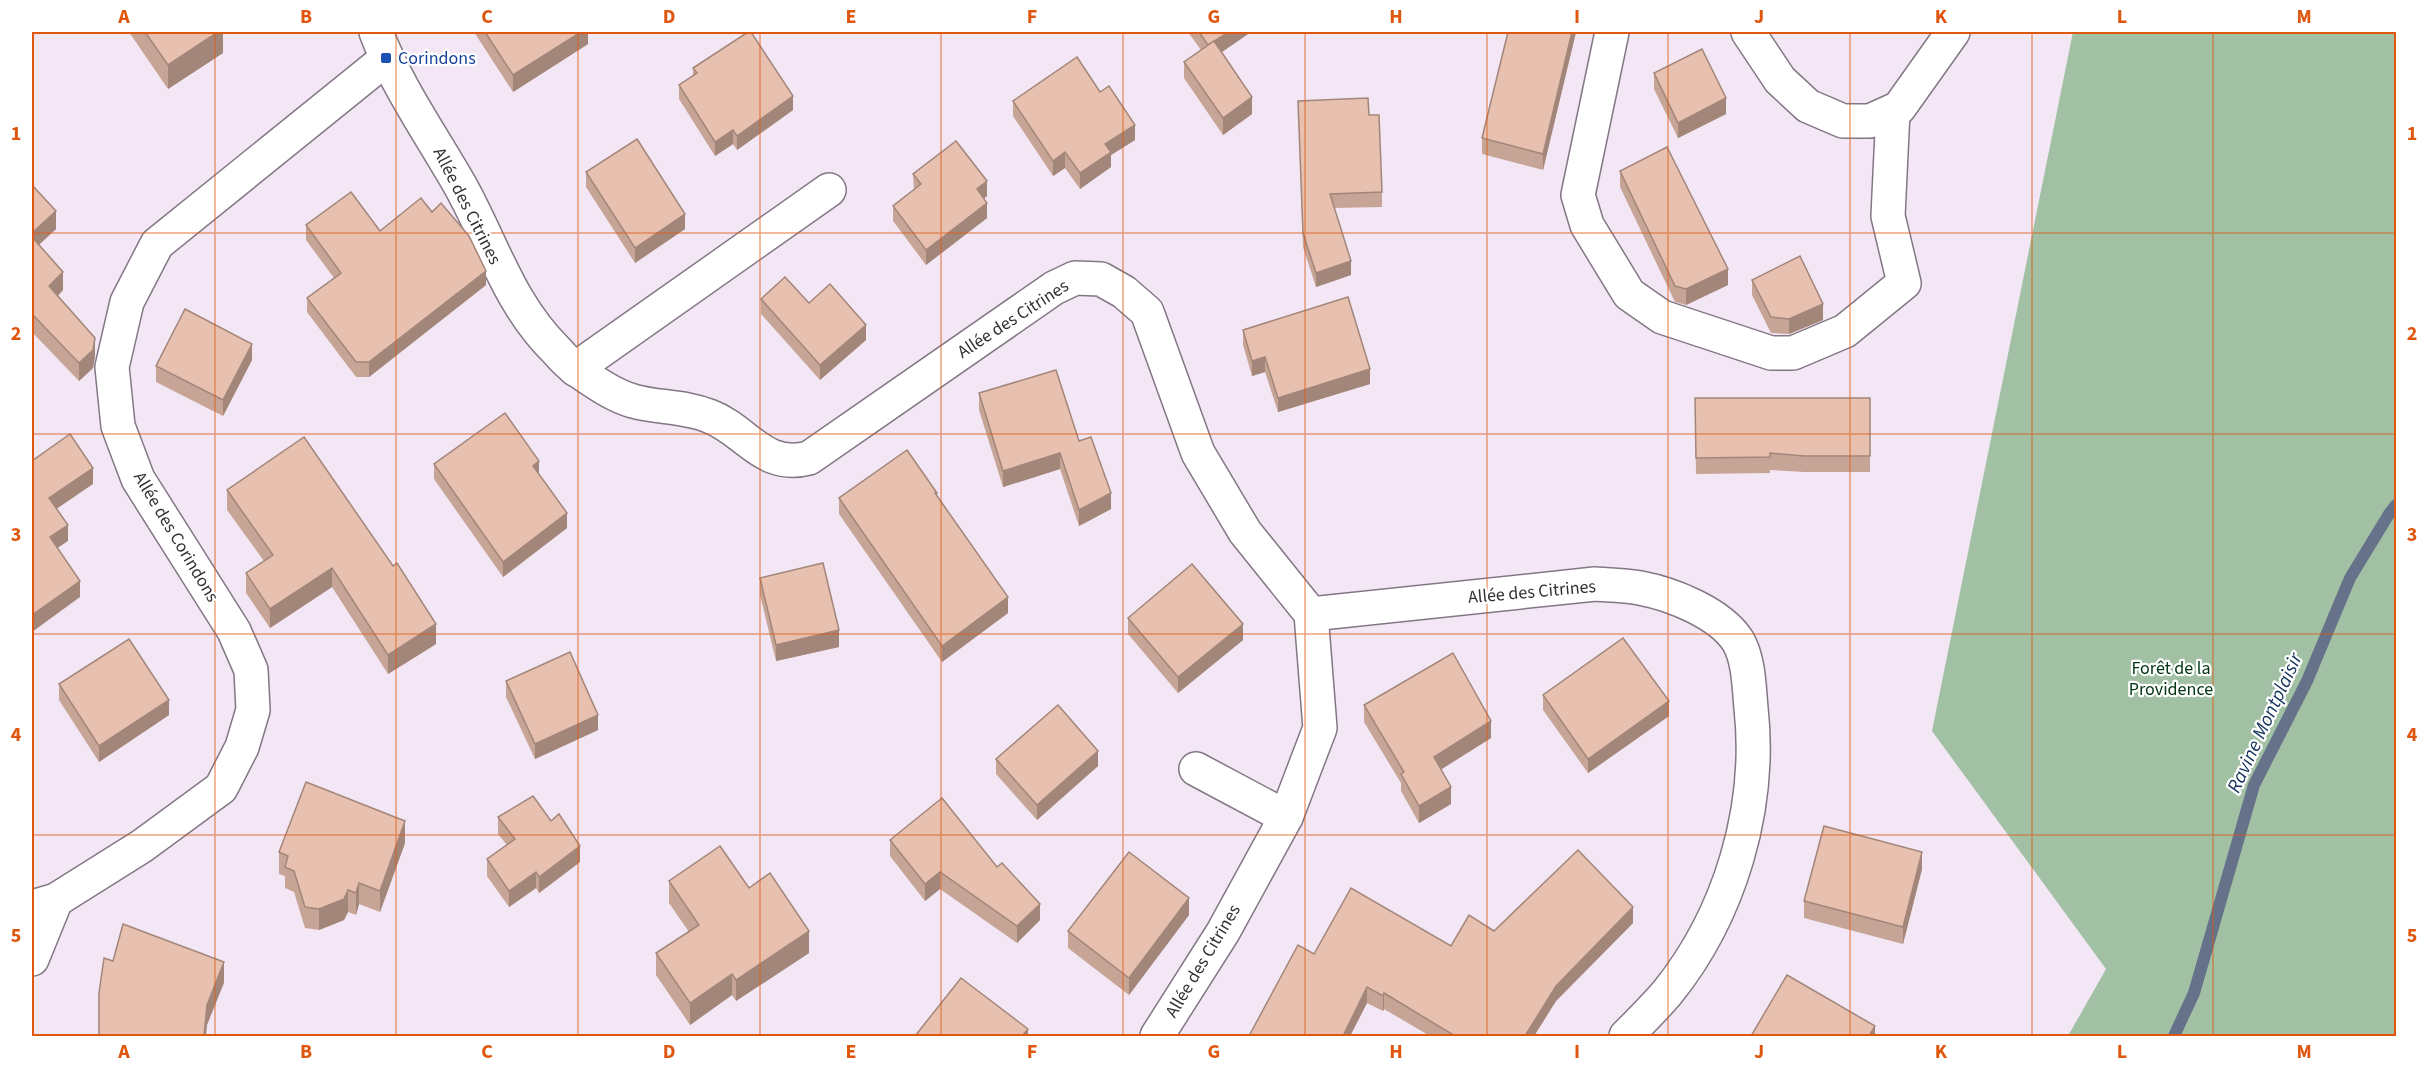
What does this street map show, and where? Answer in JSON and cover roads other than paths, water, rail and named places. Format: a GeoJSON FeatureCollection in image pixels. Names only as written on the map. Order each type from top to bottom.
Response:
{"type":"FeatureCollection","features":[{"type":"Feature","properties":{"kind":"street"},"geometry":{"type":"LineString","coordinates":[[1612,32],[1578,195],[1587,225],[1629,294],[1662,317],[1772,353],[1793,354],[1845,331],[1904,283],[1888,216],[1893,111]]}},
{"type":"Feature","properties":{"kind":"street"},"geometry":{"type":"LineString","coordinates":[[1748,32],[1780,80],[1808,106],[1843,121],[1870,121],[1899,108],[1953,32]]}},
{"type":"Feature","properties":{"kind":"street","name":"Allée des Citrines"},"geometry":{"type":"LineString","coordinates":[[381,45],[462,189],[506,282],[537,331],[575,369],[632,401],[671,406],[710,416],[748,440],[765,454],[794,462],[809,458],[1054,288],[1075,278],[1101,279],[1124,292],[1147,312],[1198,453],[1245,532],[1311,614],[1320,728],[1286,817],[1223,932],[1157,1036]]}},
{"type":"Feature","properties":{"kind":"street","name":"Allée des Corindons"},"geometry":{"type":"LineString","coordinates":[[44,904],[142,846],[221,788],[242,747],[253,710],[251,670],[234,631],[138,479],[118,426],[112,367],[127,302],[157,244],[381,45]]}},
{"type":"Feature","properties":{"kind":"street"},"geometry":{"type":"LineString","coordinates":[[575,369],[829,190]]}},
{"type":"Feature","properties":{"kind":"street","name":"Allée des Citrines"},"geometry":{"type":"LineString","coordinates":[[1311,614],[1595,584],[1640,588],[1687,602],[1714,618],[1738,642],[1747,671],[1754,732],[1748,802],[1734,871],[1706,935],[1667,993],[1626,1036]]}},
{"type":"Feature","properties":{"kind":"street"},"geometry":{"type":"LineString","coordinates":[[1196,769],[1286,817]]}},
{"type":"Feature","properties":{"kind":"street"},"geometry":{"type":"LineString","coordinates":[[32,959],[44,904]]}},
{"type":"Feature","properties":{"kind":"waterway","name":"Ravine Montplaisir"},"geometry":{"type":"LineString","coordinates":[[2174,1036],[2194,993],[2254,785],[2307,681],[2350,578],[2396,505]]}},
{"type":"Feature","properties":{"kind":"place","name":"Corindons"},"geometry":{"type":"Point","coordinates":[386,58]}},
{"type":"Feature","properties":{"kind":"park label","name":"Forêt de la Providence"},"geometry":{"type":"Point","coordinates":[2171,678]}}]}
